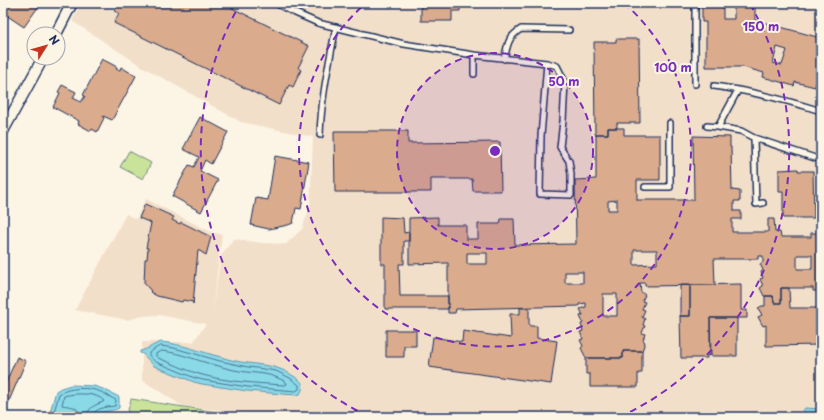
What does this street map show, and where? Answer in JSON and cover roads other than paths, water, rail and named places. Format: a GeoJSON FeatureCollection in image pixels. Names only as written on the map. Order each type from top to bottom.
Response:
{"type":"FeatureCollection","features":[{"type":"Feature","properties":{"kind":"street"},"geometry":{"type":"LineString","coordinates":[[60,26],[72,3]]}},
{"type":"Feature","properties":{"kind":"street"},"geometry":{"type":"LineString","coordinates":[[3,131],[39,66]]}},
{"type":"Feature","properties":{"kind":"lane"},"geometry":{"type":"LineString","coordinates":[[275,3],[318,23],[404,44],[504,59],[547,62],[557,66],[566,82],[560,147],[569,161],[571,174],[571,195],[540,194],[541,136],[547,62]]}},
{"type":"Feature","properties":{"kind":"lane"},"geometry":{"type":"LineString","coordinates":[[695,84],[696,3]]}},
{"type":"Feature","properties":{"kind":"lane"},"geometry":{"type":"LineString","coordinates":[[320,135],[322,104],[336,27]]}},
{"type":"Feature","properties":{"kind":"lane"},"geometry":{"type":"LineString","coordinates":[[504,59],[509,39],[520,29],[569,30]]}},
{"type":"Feature","properties":{"kind":"lane"},"geometry":{"type":"LineString","coordinates":[[474,55],[474,74]]}},
{"type":"Feature","properties":{"kind":"lane"},"geometry":{"type":"LineString","coordinates":[[714,86],[791,102],[821,111]]}},
{"type":"Feature","properties":{"kind":"lane"},"geometry":{"type":"LineString","coordinates":[[718,127],[738,90]]}},
{"type":"Feature","properties":{"kind":"lane"},"geometry":{"type":"LineString","coordinates":[[645,187],[670,187],[670,124]]}},
{"type":"Feature","properties":{"kind":"lane"},"geometry":{"type":"LineString","coordinates":[[707,126],[741,131],[754,138],[821,160]]}},
{"type":"Feature","properties":{"kind":"lane"},"geometry":{"type":"LineString","coordinates":[[754,138],[756,204],[763,203]]}},
{"type":"Feature","properties":{"kind":"water"},"geometry":{"type":"Polygon","coordinates":[[[161,342],[184,346],[234,361],[277,368],[300,380],[303,386],[300,394],[297,395],[247,391],[194,382],[154,366],[143,354],[140,353],[140,351],[161,342]]]}},
{"type":"Feature","properties":{"kind":"water"},"geometry":{"type":"Polygon","coordinates":[[[71,385],[94,386],[103,389],[119,397],[119,408],[93,416],[72,415],[51,417],[50,412],[56,391],[71,385]]]}},
{"type":"Feature","properties":{"kind":"water"},"geometry":{"type":"Polygon","coordinates":[[[805,408],[821,409],[821,417],[801,417],[805,408]]]}}]}
